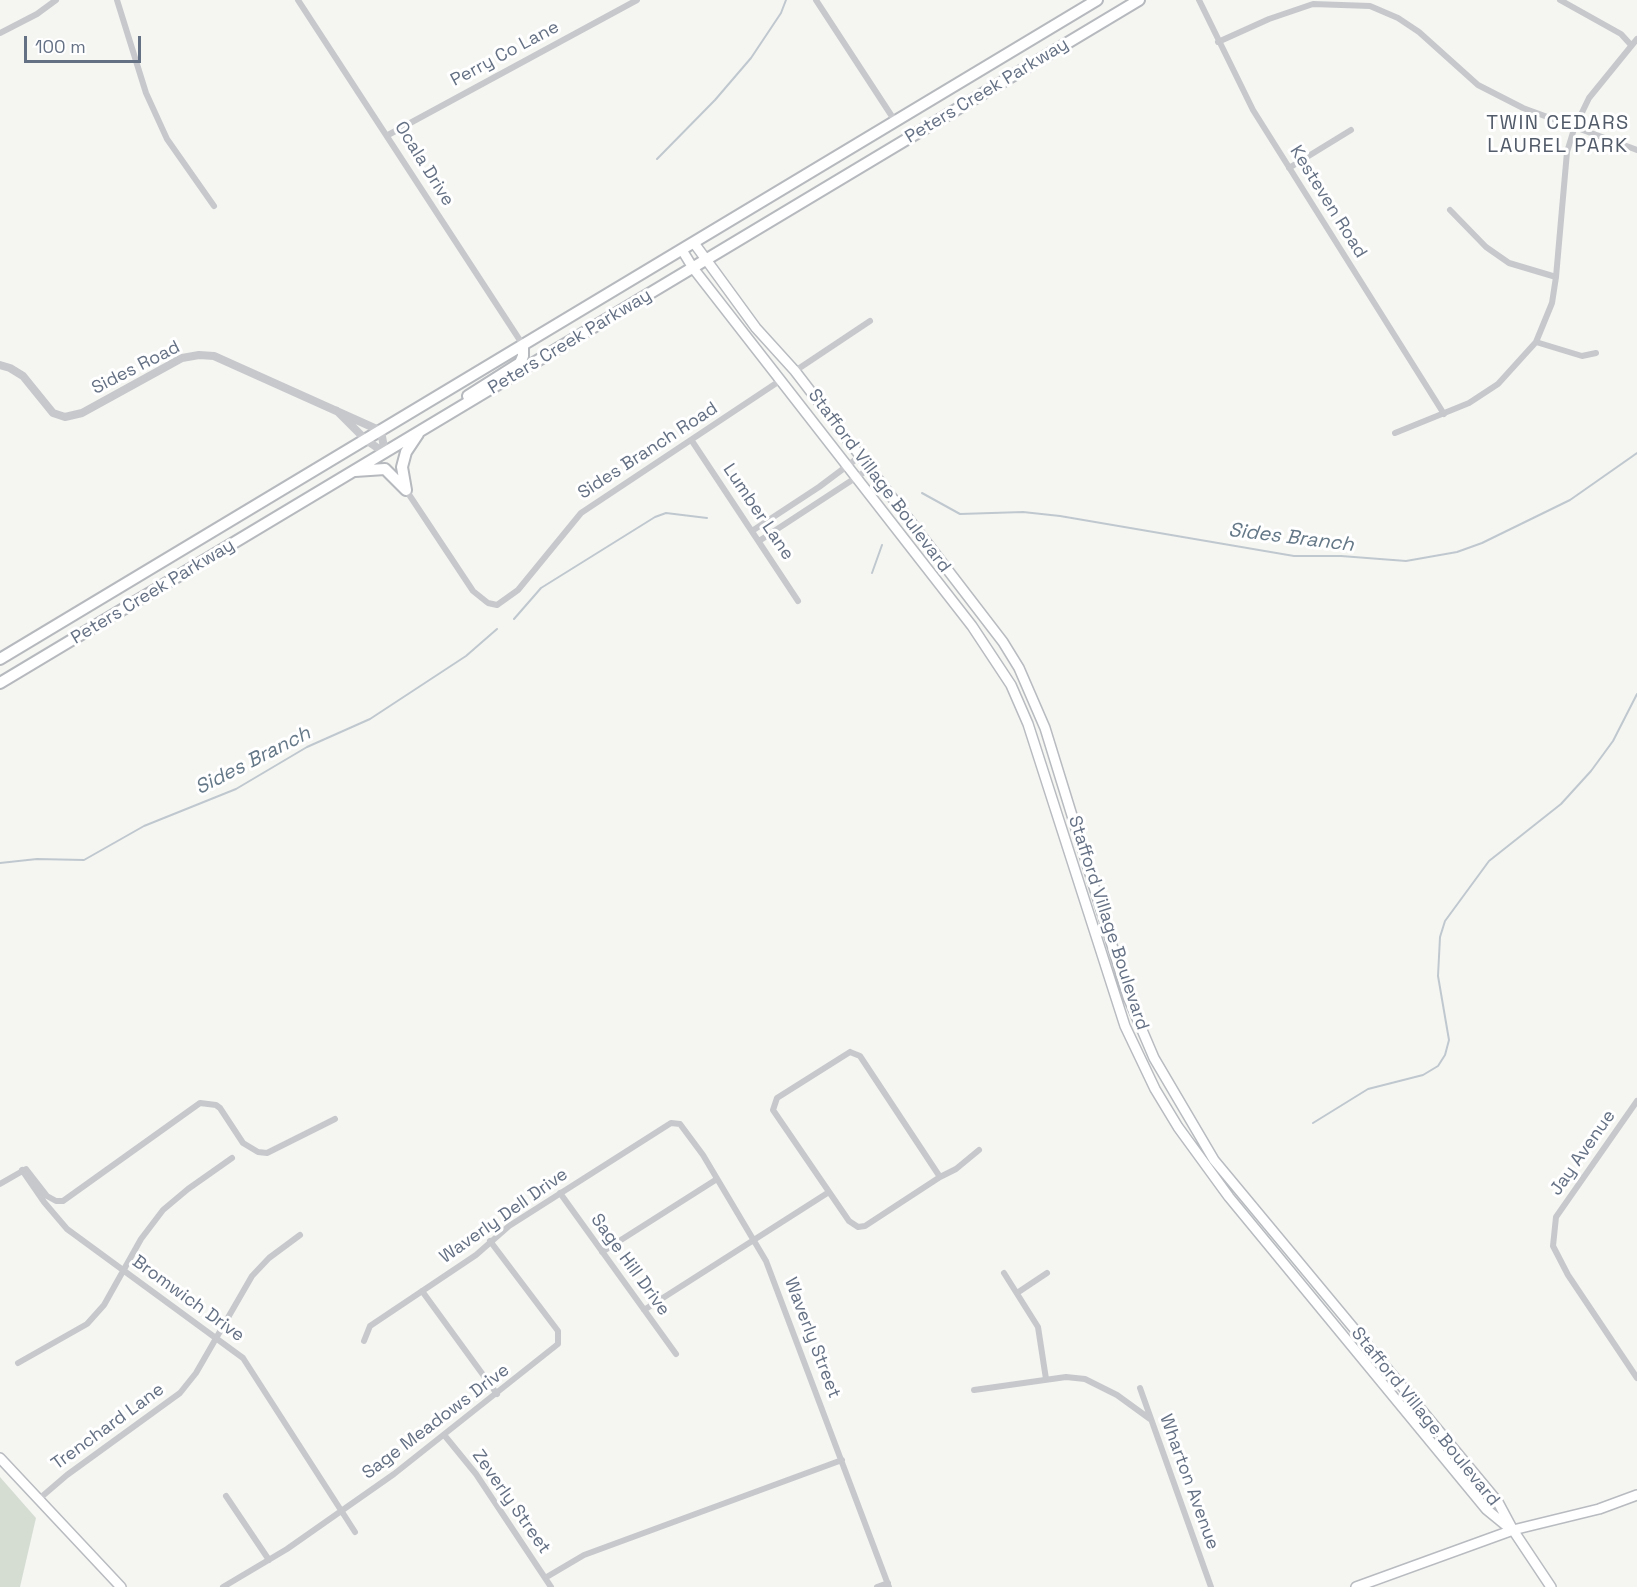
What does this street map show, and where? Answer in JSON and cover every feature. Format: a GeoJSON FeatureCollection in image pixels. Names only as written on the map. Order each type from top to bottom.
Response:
{"type":"FeatureCollection","features":[{"type":"Feature","properties":{"kind":"main road","name":"Peters Creek Parkway"},"geometry":{"type":"LineString","coordinates":[[0,658],[1097,0]]}},
{"type":"Feature","properties":{"kind":"main road","name":"Peters Creek Parkway"},"geometry":{"type":"LineString","coordinates":[[0,683],[1139,0]]}},
{"type":"Feature","properties":{"kind":"main road","name":"Stafford Village Boulevard"},"geometry":{"type":"LineString","coordinates":[[694,243],[756,328],[795,371],[1003,642],[1030,690],[1045,728],[1128,997],[1154,1058],[1214,1160],[1498,1502],[1513,1530]]}},
{"type":"Feature","properties":{"kind":"main road","name":"Stafford Village Boulevard"},"geometry":{"type":"LineString","coordinates":[[682,250],[693,268],[972,626],[1011,685],[1028,724],[1122,1017],[1155,1089],[1178,1127],[1228,1197],[1479,1500],[1513,1530]]}},
{"type":"Feature","properties":{"kind":"main road"},"geometry":{"type":"LineString","coordinates":[[453,411],[472,392],[520,363],[523,356],[523,345]]}},
{"type":"Feature","properties":{"kind":"main road"},"geometry":{"type":"LineString","coordinates":[[406,490],[402,467],[406,452],[420,432]]}},
{"type":"Feature","properties":{"kind":"main road"},"geometry":{"type":"LineString","coordinates":[[354,471],[385,469],[406,490]]}},
{"type":"Feature","properties":{"kind":"main road"},"geometry":{"type":"LineString","coordinates":[[0,1458],[121,1587]]}},
{"type":"Feature","properties":{"kind":"main road"},"geometry":{"type":"LineString","coordinates":[[1356,1587],[1377,1584],[1513,1530],[1599,1509],[1637,1495]]}},
{"type":"Feature","properties":{"kind":"main road"},"geometry":{"type":"LineString","coordinates":[[1513,1530],[1551,1587]]}},
{"type":"Feature","properties":{"kind":"street"},"geometry":{"type":"LineString","coordinates":[[0,33],[37,14],[56,0]]}},
{"type":"Feature","properties":{"kind":"street"},"geometry":{"type":"LineString","coordinates":[[117,0],[146,93],[167,139],[214,206]]}},
{"type":"Feature","properties":{"kind":"street","name":"Ocala Drive"},"geometry":{"type":"LineString","coordinates":[[298,0],[523,345]]}},
{"type":"Feature","properties":{"kind":"street","name":"Perry Co Lane"},"geometry":{"type":"LineString","coordinates":[[388,135],[637,0]]}},
{"type":"Feature","properties":{"kind":"street"},"geometry":{"type":"LineString","coordinates":[[816,0],[895,121]]}},
{"type":"Feature","properties":{"kind":"street","name":"Kesteven Road"},"geometry":{"type":"LineString","coordinates":[[1199,0],[1252,110],[1444,414]]}},
{"type":"Feature","properties":{"kind":"street"},"geometry":{"type":"LineString","coordinates":[[1560,0],[1621,34],[1631,45]]}},
{"type":"Feature","properties":{"kind":"street"},"geometry":{"type":"LineString","coordinates":[[1218,42],[1269,19],[1312,4],[1370,3],[1419,32],[1478,85],[1523,108],[1574,129],[1637,150]]}},
{"type":"Feature","properties":{"kind":"street"},"geometry":{"type":"LineString","coordinates":[[1395,433],[1469,403],[1498,384],[1536,342],[1552,303],[1557,276],[1567,152],[1574,129],[1589,98],[1637,39]]}},
{"type":"Feature","properties":{"kind":"street"},"geometry":{"type":"LineString","coordinates":[[1289,168],[1352,130]]}},
{"type":"Feature","properties":{"kind":"street"},"geometry":{"type":"LineString","coordinates":[[1450,210],[1486,247],[1509,263],[1557,276]]}},
{"type":"Feature","properties":{"kind":"street"},"geometry":{"type":"LineString","coordinates":[[795,371],[870,321]]}},
{"type":"Feature","properties":{"kind":"street"},"geometry":{"type":"LineString","coordinates":[[1536,342],[1582,356],[1596,353]]}},
{"type":"Feature","properties":{"kind":"street","name":"Sides Road"},"geometry":{"type":"LineString","coordinates":[[0,365],[23,376],[53,413],[65,417],[82,413],[166,365],[199,355],[236,363],[381,431]]}},
{"type":"Feature","properties":{"kind":"street","name":"Sides Branch Road"},"geometry":{"type":"LineString","coordinates":[[406,490],[473,591],[488,603],[497,605],[518,590],[581,513],[781,381]]}},
{"type":"Feature","properties":{"kind":"street","name":"Sides Road"},"geometry":{"type":"LineString","coordinates":[[334,408],[366,440],[385,453]]}},
{"type":"Feature","properties":{"kind":"street"},"geometry":{"type":"LineString","coordinates":[[381,431],[385,453]]}},
{"type":"Feature","properties":{"kind":"street","name":"Lumber Lane"},"geometry":{"type":"LineString","coordinates":[[692,441],[798,601]]}},
{"type":"Feature","properties":{"kind":"street"},"geometry":{"type":"LineString","coordinates":[[752,531],[859,457]]}},
{"type":"Feature","properties":{"kind":"street"},"geometry":{"type":"LineString","coordinates":[[759,541],[869,469]]}},
{"type":"Feature","properties":{"kind":"street"},"geometry":{"type":"LineString","coordinates":[[800,499],[807,510]]}},
{"type":"Feature","properties":{"kind":"street"},"geometry":{"type":"LineString","coordinates":[[940,1177],[860,1056],[850,1052],[777,1098],[773,1104],[776,1116],[853,1225],[865,1226],[956,1169],[979,1150]]}},
{"type":"Feature","properties":{"kind":"street","name":"Jay Avenue"},"geometry":{"type":"LineString","coordinates":[[1637,1101],[1556,1217],[1553,1246],[1568,1275],[1637,1378]]}},
{"type":"Feature","properties":{"kind":"street"},"geometry":{"type":"LineString","coordinates":[[1,1183],[22,1170],[29,1170],[50,1198],[63,1201],[200,1103],[216,1104],[243,1143],[258,1152],[267,1153],[335,1119]]}},
{"type":"Feature","properties":{"kind":"street","name":"Waverly Street"},"geometry":{"type":"LineString","coordinates":[[671,1123],[680,1124],[687,1132],[755,1241],[780,1293],[888,1585]]}},
{"type":"Feature","properties":{"kind":"street","name":"Waverly Dell Drive"},"geometry":{"type":"LineString","coordinates":[[364,1341],[370,1326],[422,1291],[509,1226],[671,1123]]}},
{"type":"Feature","properties":{"kind":"street"},"geometry":{"type":"LineString","coordinates":[[18,1363],[87,1324],[104,1305],[141,1239],[163,1210],[232,1158]]}},
{"type":"Feature","properties":{"kind":"street","name":"Bromwich Drive"},"geometry":{"type":"LineString","coordinates":[[22,1170],[44,1202],[67,1229],[217,1336],[249,1364],[297,1444],[355,1532]]}},
{"type":"Feature","properties":{"kind":"street"},"geometry":{"type":"LineString","coordinates":[[602,1252],[717,1179]]}},
{"type":"Feature","properties":{"kind":"street"},"geometry":{"type":"LineString","coordinates":[[644,1310],[829,1192]]}},
{"type":"Feature","properties":{"kind":"street","name":"Sage Hill Drive"},"geometry":{"type":"LineString","coordinates":[[560,1194],[676,1354]]}},
{"type":"Feature","properties":{"kind":"street","name":"Trenchard Lane"},"geometry":{"type":"LineString","coordinates":[[39,1499],[67,1474],[180,1393],[196,1373],[260,1266],[300,1235]]}},
{"type":"Feature","properties":{"kind":"street","name":"Sage Meadows Drive"},"geometry":{"type":"LineString","coordinates":[[223,1587],[269,1560],[342,1511],[445,1436],[554,1349],[560,1339],[558,1330],[490,1241]]}},
{"type":"Feature","properties":{"kind":"street"},"geometry":{"type":"LineString","coordinates":[[1004,1273],[1038,1327],[1046,1379]]}},
{"type":"Feature","properties":{"kind":"street"},"geometry":{"type":"LineString","coordinates":[[1017,1293],[1047,1273]]}},
{"type":"Feature","properties":{"kind":"street"},"geometry":{"type":"LineString","coordinates":[[422,1291],[497,1394]]}},
{"type":"Feature","properties":{"kind":"street"},"geometry":{"type":"LineString","coordinates":[[974,1390],[1066,1377],[1091,1381],[1117,1395],[1151,1420]]}},
{"type":"Feature","properties":{"kind":"street","name":"Wharton Avenue"},"geometry":{"type":"LineString","coordinates":[[1140,1388],[1211,1587]]}},
{"type":"Feature","properties":{"kind":"street","name":"Zeverly Street"},"geometry":{"type":"LineString","coordinates":[[445,1436],[476,1474],[551,1587]]}},
{"type":"Feature","properties":{"kind":"street"},"geometry":{"type":"LineString","coordinates":[[545,1578],[584,1555],[842,1460]]}},
{"type":"Feature","properties":{"kind":"street"},"geometry":{"type":"LineString","coordinates":[[226,1496],[269,1560]]}},
{"type":"Feature","properties":{"kind":"street"},"geometry":{"type":"LineString","coordinates":[[877,1587],[888,1585]]}},
{"type":"Feature","properties":{"kind":"shaded area"},"geometry":{"type":"Polygon","coordinates":[[[0,1477],[36,1518],[20,1587],[0,1587],[0,1477]]]}},
{"type":"Feature","properties":{"kind":"waterway"},"geometry":{"type":"LineString","coordinates":[[657,159],[715,100],[751,58],[781,13],[786,0]]}},
{"type":"Feature","properties":{"kind":"waterway","name":"Sides Branch"},"geometry":{"type":"LineString","coordinates":[[922,493],[960,514],[1023,512],[1060,516],[1294,556],[1341,556],[1406,561],[1457,552],[1482,543],[1570,500],[1637,453]]}},
{"type":"Feature","properties":{"kind":"waterway","name":"Sides Branch"},"geometry":{"type":"LineString","coordinates":[[514,619],[541,588],[655,517],[666,513],[707,518]]}},
{"type":"Feature","properties":{"kind":"waterway","name":"Sides Branch"},"geometry":{"type":"LineString","coordinates":[[872,573],[882,545]]}},
{"type":"Feature","properties":{"kind":"waterway","name":"Sides Branch"},"geometry":{"type":"LineString","coordinates":[[0,863],[37,859],[84,860],[144,826],[236,789],[307,747],[370,719],[466,656],[497,629]]}},
{"type":"Feature","properties":{"kind":"waterway"},"geometry":{"type":"LineString","coordinates":[[1313,1123],[1368,1089],[1423,1075],[1438,1066],[1445,1055],[1449,1040],[1438,976],[1440,937],[1445,921],[1489,861],[1561,804],[1591,771],[1613,741],[1637,694]]}},
{"type":"Feature","properties":{"kind":"district","name":"TWIN CEDARS LAUREL PARK"},"geometry":{"type":"Point","coordinates":[1558,136]}}]}
